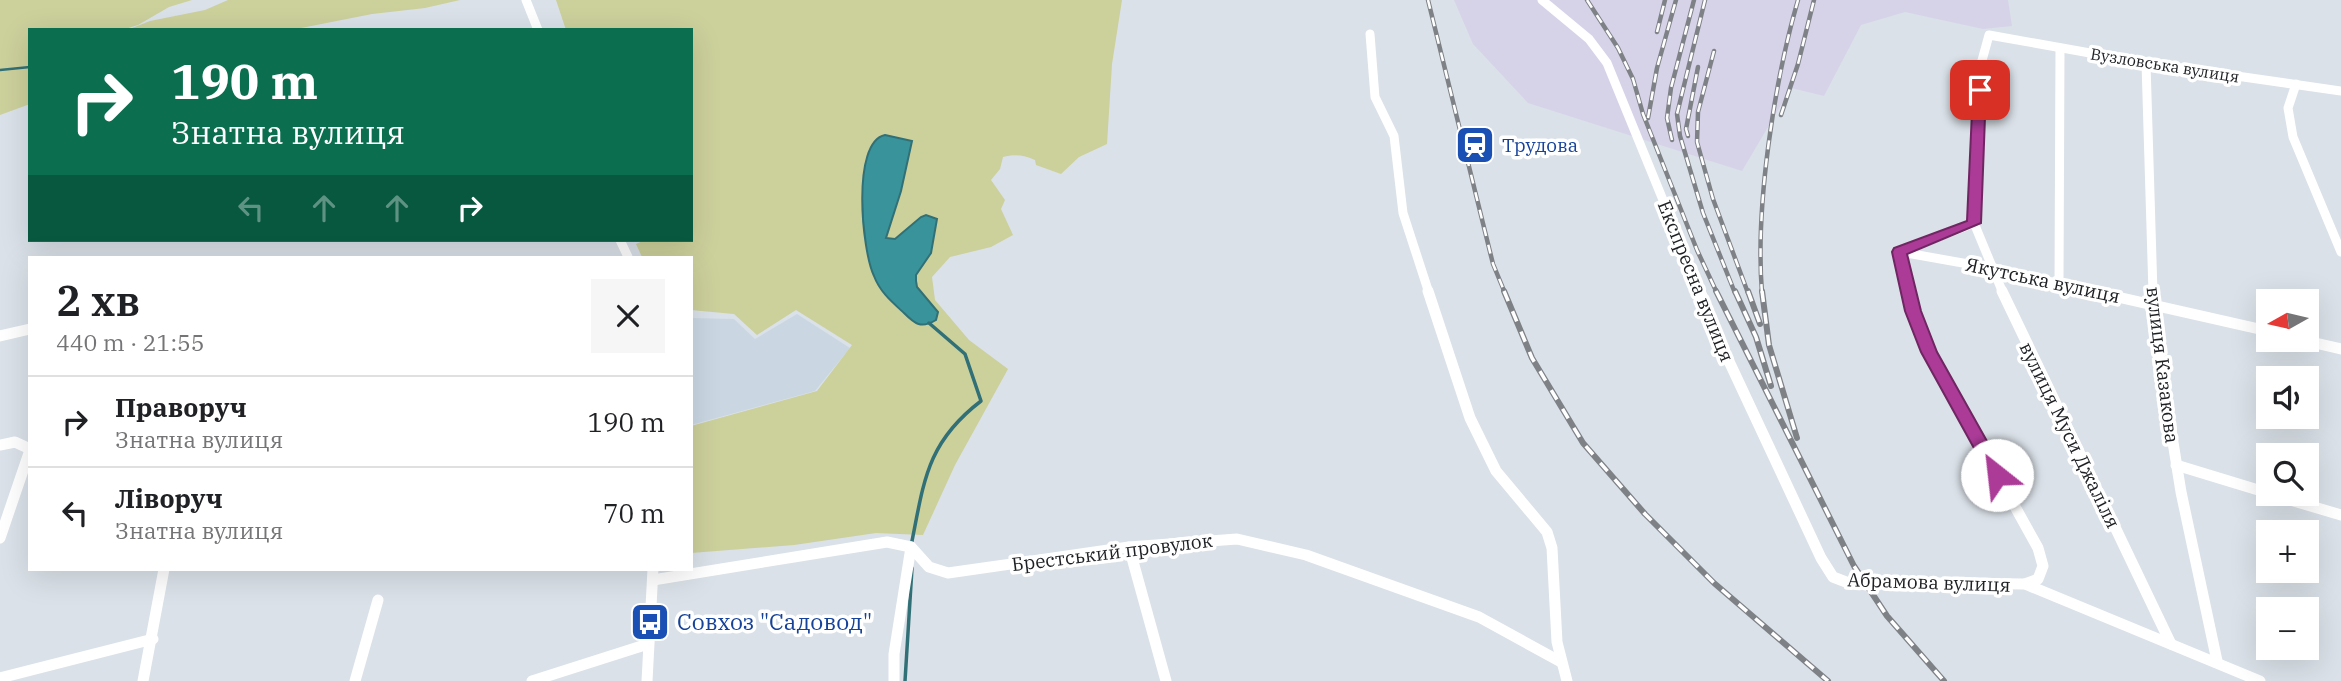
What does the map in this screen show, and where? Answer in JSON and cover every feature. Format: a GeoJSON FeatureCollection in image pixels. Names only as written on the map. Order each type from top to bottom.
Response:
{"type":"FeatureCollection","features":[{"type":"Feature","properties":{"kind":"street"},"geometry":{"type":"LineString","coordinates":[[526,0],[537,28]]}},
{"type":"Feature","properties":{"kind":"street","name":"Експресна вулиця"},"geometry":{"type":"LineString","coordinates":[[1542,0],[1589,39],[1607,63],[1727,357],[1821,558],[1833,578]]}},
{"type":"Feature","properties":{"kind":"street"},"geometry":{"type":"LineString","coordinates":[[1370,34],[1375,97],[1394,136],[1403,213],[1450,360],[1485,452],[1496,471],[1547,532],[1552,548],[1557,642],[1567,681]]}},
{"type":"Feature","properties":{"kind":"street","name":"Вузловська вулиця"},"geometry":{"type":"LineString","coordinates":[[1974,223],[1981,64],[1989,35],[2146,63],[2341,90]]}},
{"type":"Feature","properties":{"kind":"street"},"geometry":{"type":"LineString","coordinates":[[2059,283],[2060,48]]}},
{"type":"Feature","properties":{"kind":"street","name":"вулиця Казакова"},"geometry":{"type":"LineString","coordinates":[[2146,63],[2153,303],[2176,465],[2217,662]]}},
{"type":"Feature","properties":{"kind":"street"},"geometry":{"type":"LineString","coordinates":[[2296,84],[2288,108],[2293,137],[2341,252]]}},
{"type":"Feature","properties":{"kind":"street"},"geometry":{"type":"LineString","coordinates":[[1974,223],[1899,252],[1913,311],[1929,352],[2038,548],[2043,566],[2038,579],[2025,584]]}},
{"type":"Feature","properties":{"kind":"street","name":"вулиця Муси Джаліля"},"geometry":{"type":"LineString","coordinates":[[1974,223],[1991,268],[2171,644]]}},
{"type":"Feature","properties":{"kind":"street","name":"Якутська вулиця"},"geometry":{"type":"LineString","coordinates":[[1899,252],[1991,268],[2256,328]]}},
{"type":"Feature","properties":{"kind":"street"},"geometry":{"type":"LineString","coordinates":[[0,336],[28,329]]}},
{"type":"Feature","properties":{"kind":"street"},"geometry":{"type":"LineString","coordinates":[[2319,344],[2341,349]]}},
{"type":"Feature","properties":{"kind":"street"},"geometry":{"type":"LineString","coordinates":[[0,445],[15,442],[28,448]]}},
{"type":"Feature","properties":{"kind":"street"},"geometry":{"type":"LineString","coordinates":[[0,538],[28,455]]}},
{"type":"Feature","properties":{"kind":"street"},"geometry":{"type":"LineString","coordinates":[[2176,465],[2256,489]]}},
{"type":"Feature","properties":{"kind":"street"},"geometry":{"type":"LineString","coordinates":[[2312,506],[2341,515]]}},
{"type":"Feature","properties":{"kind":"street","name":"Брестський провулок"},"geometry":{"type":"LineString","coordinates":[[911,547],[929,567],[948,573],[1129,547],[1237,539],[1306,555],[1479,617],[1561,662]]}},
{"type":"Feature","properties":{"kind":"street"},"geometry":{"type":"LineString","coordinates":[[693,569],[887,542],[911,547],[894,654],[894,681]]}},
{"type":"Feature","properties":{"kind":"street"},"geometry":{"type":"LineString","coordinates":[[1129,547],[1166,681]]}},
{"type":"Feature","properties":{"kind":"street"},"geometry":{"type":"LineString","coordinates":[[144,681],[164,571]]}},
{"type":"Feature","properties":{"kind":"street"},"geometry":{"type":"LineString","coordinates":[[647,681],[653,574],[675,571]]}},
{"type":"Feature","properties":{"kind":"street","name":"Абрамова вулиця"},"geometry":{"type":"LineString","coordinates":[[1833,578],[1846,582],[2025,584]]}},
{"type":"Feature","properties":{"kind":"street"},"geometry":{"type":"LineString","coordinates":[[2025,584],[2260,681]]}},
{"type":"Feature","properties":{"kind":"street"},"geometry":{"type":"LineString","coordinates":[[355,681],[379,600]]}},
{"type":"Feature","properties":{"kind":"street"},"geometry":{"type":"LineString","coordinates":[[0,678],[153,639]]}},
{"type":"Feature","properties":{"kind":"street"},"geometry":{"type":"LineString","coordinates":[[532,681],[648,644]]}},
{"type":"Feature","properties":{"kind":"shaded area"},"geometry":{"type":"Polygon","coordinates":[[[1454,0],[2008,0],[2012,26],[1983,29],[1905,12],[1861,25],[1824,96],[1791,88],[1742,171],[1528,103],[1473,44],[1454,0]]]}},
{"type":"Feature","properties":{"kind":"shaded area"},"geometry":{"type":"Polygon","coordinates":[[[797,314],[850,348],[815,391],[693,424],[693,318],[734,319],[755,339],[797,314]]]}},
{"type":"Feature","properties":{"kind":"green space"},"geometry":{"type":"Polygon","coordinates":[[[0,0],[192,0],[169,7],[128,28],[28,28],[28,105],[0,115],[0,0]]]}},
{"type":"Feature","properties":{"kind":"green space"},"geometry":{"type":"Polygon","coordinates":[[[228,0],[460,0],[301,28],[132,28],[150,21],[205,10],[228,0]]]}},
{"type":"Feature","properties":{"kind":"green space"},"geometry":{"type":"Polygon","coordinates":[[[556,0],[1122,0],[1112,64],[1107,144],[1079,157],[1061,174],[1036,165],[1035,160],[1027,157],[1003,157],[1000,169],[991,180],[1005,200],[1001,209],[1013,235],[991,247],[950,257],[932,277],[935,300],[969,340],[1008,369],[955,465],[923,535],[876,533],[794,545],[693,553],[693,425],[817,391],[852,345],[796,310],[757,335],[734,314],[693,310],[693,256],[642,256],[636,244],[640,242],[693,242],[693,28],[565,28],[556,0]]]}},
{"type":"Feature","properties":{"kind":"water"},"geometry":{"type":"Polygon","coordinates":[[[885,135],[912,141],[901,191],[886,238],[895,239],[926,215],[937,219],[931,253],[916,275],[917,287],[938,312],[936,320],[926,324],[918,324],[912,320],[887,296],[877,282],[870,263],[863,222],[863,176],[867,156],[874,142],[885,135]]]}},
{"type":"Feature","properties":{"kind":"waterway"},"geometry":{"type":"LineString","coordinates":[[0,70],[28,67]]}},
{"type":"Feature","properties":{"kind":"waterway"},"geometry":{"type":"LineString","coordinates":[[911,546],[924,483],[938,448],[949,432],[981,401],[965,354],[929,323]]}},
{"type":"Feature","properties":{"kind":"waterway"},"geometry":{"type":"LineString","coordinates":[[905,681],[912,568]]}},
{"type":"Feature","properties":{"kind":"railway"},"geometry":{"type":"LineString","coordinates":[[1428,0],[1493,264],[1505,293]]}},
{"type":"Feature","properties":{"kind":"railway"},"geometry":{"type":"LineString","coordinates":[[1587,0],[1618,48],[1633,79],[1643,114],[1717,293]]}},
{"type":"Feature","properties":{"kind":"railway"},"geometry":{"type":"LineString","coordinates":[[1657,32],[1665,0]]}},
{"type":"Feature","properties":{"kind":"railway"},"geometry":{"type":"LineString","coordinates":[[1648,118],[1657,68],[1676,0]]}},
{"type":"Feature","properties":{"kind":"railway"},"geometry":{"type":"LineString","coordinates":[[1672,140],[1667,118],[1671,88],[1694,0]]}},
{"type":"Feature","properties":{"kind":"railway"},"geometry":{"type":"LineString","coordinates":[[1705,0],[1677,114],[1680,136],[1703,213],[1735,293]]}},
{"type":"Feature","properties":{"kind":"railway"},"geometry":{"type":"LineString","coordinates":[[1762,293],[1761,223],[1768,145],[1781,69],[1798,0]]}},
{"type":"Feature","properties":{"kind":"railway"},"geometry":{"type":"LineString","coordinates":[[1781,115],[1798,64],[1814,0]]}},
{"type":"Feature","properties":{"kind":"railway"},"geometry":{"type":"LineString","coordinates":[[1714,51],[1698,112],[1697,142],[1713,199],[1748,293]]}},
{"type":"Feature","properties":{"kind":"railway"},"geometry":{"type":"LineString","coordinates":[[1688,136],[1686,129],[1698,67]]}},
{"type":"Feature","properties":{"kind":"railway"},"geometry":{"type":"LineString","coordinates":[[1504,291],[1532,358],[1583,443],[1645,514],[1714,583],[1828,681]]}},
{"type":"Feature","properties":{"kind":"railway"},"geometry":{"type":"LineString","coordinates":[[1735,291],[1756,337],[1771,386]]}},
{"type":"Feature","properties":{"kind":"railway"},"geometry":{"type":"LineString","coordinates":[[1748,291],[1760,324]]}},
{"type":"Feature","properties":{"kind":"railway"},"geometry":{"type":"LineString","coordinates":[[1762,291],[1769,345],[1797,438]]}},
{"type":"Feature","properties":{"kind":"railway"},"geometry":{"type":"LineString","coordinates":[[1717,293],[1854,566],[1887,616],[1944,681]]}},
{"type":"Feature","properties":{"kind":"place","name":"Трудова"},"geometry":{"type":"Point","coordinates":[1475,145]}},
{"type":"Feature","properties":{"kind":"place","name":"Совхоз \"Садовод\""},"geometry":{"type":"Point","coordinates":[650,622]}},
{"type":"Feature","properties":{"kind":"route"},"geometry":{"type":"LineString","coordinates":[[1980,90],[1974,223],[1899,252],[1913,311],[1929,352],[1997,475]]}}]}
